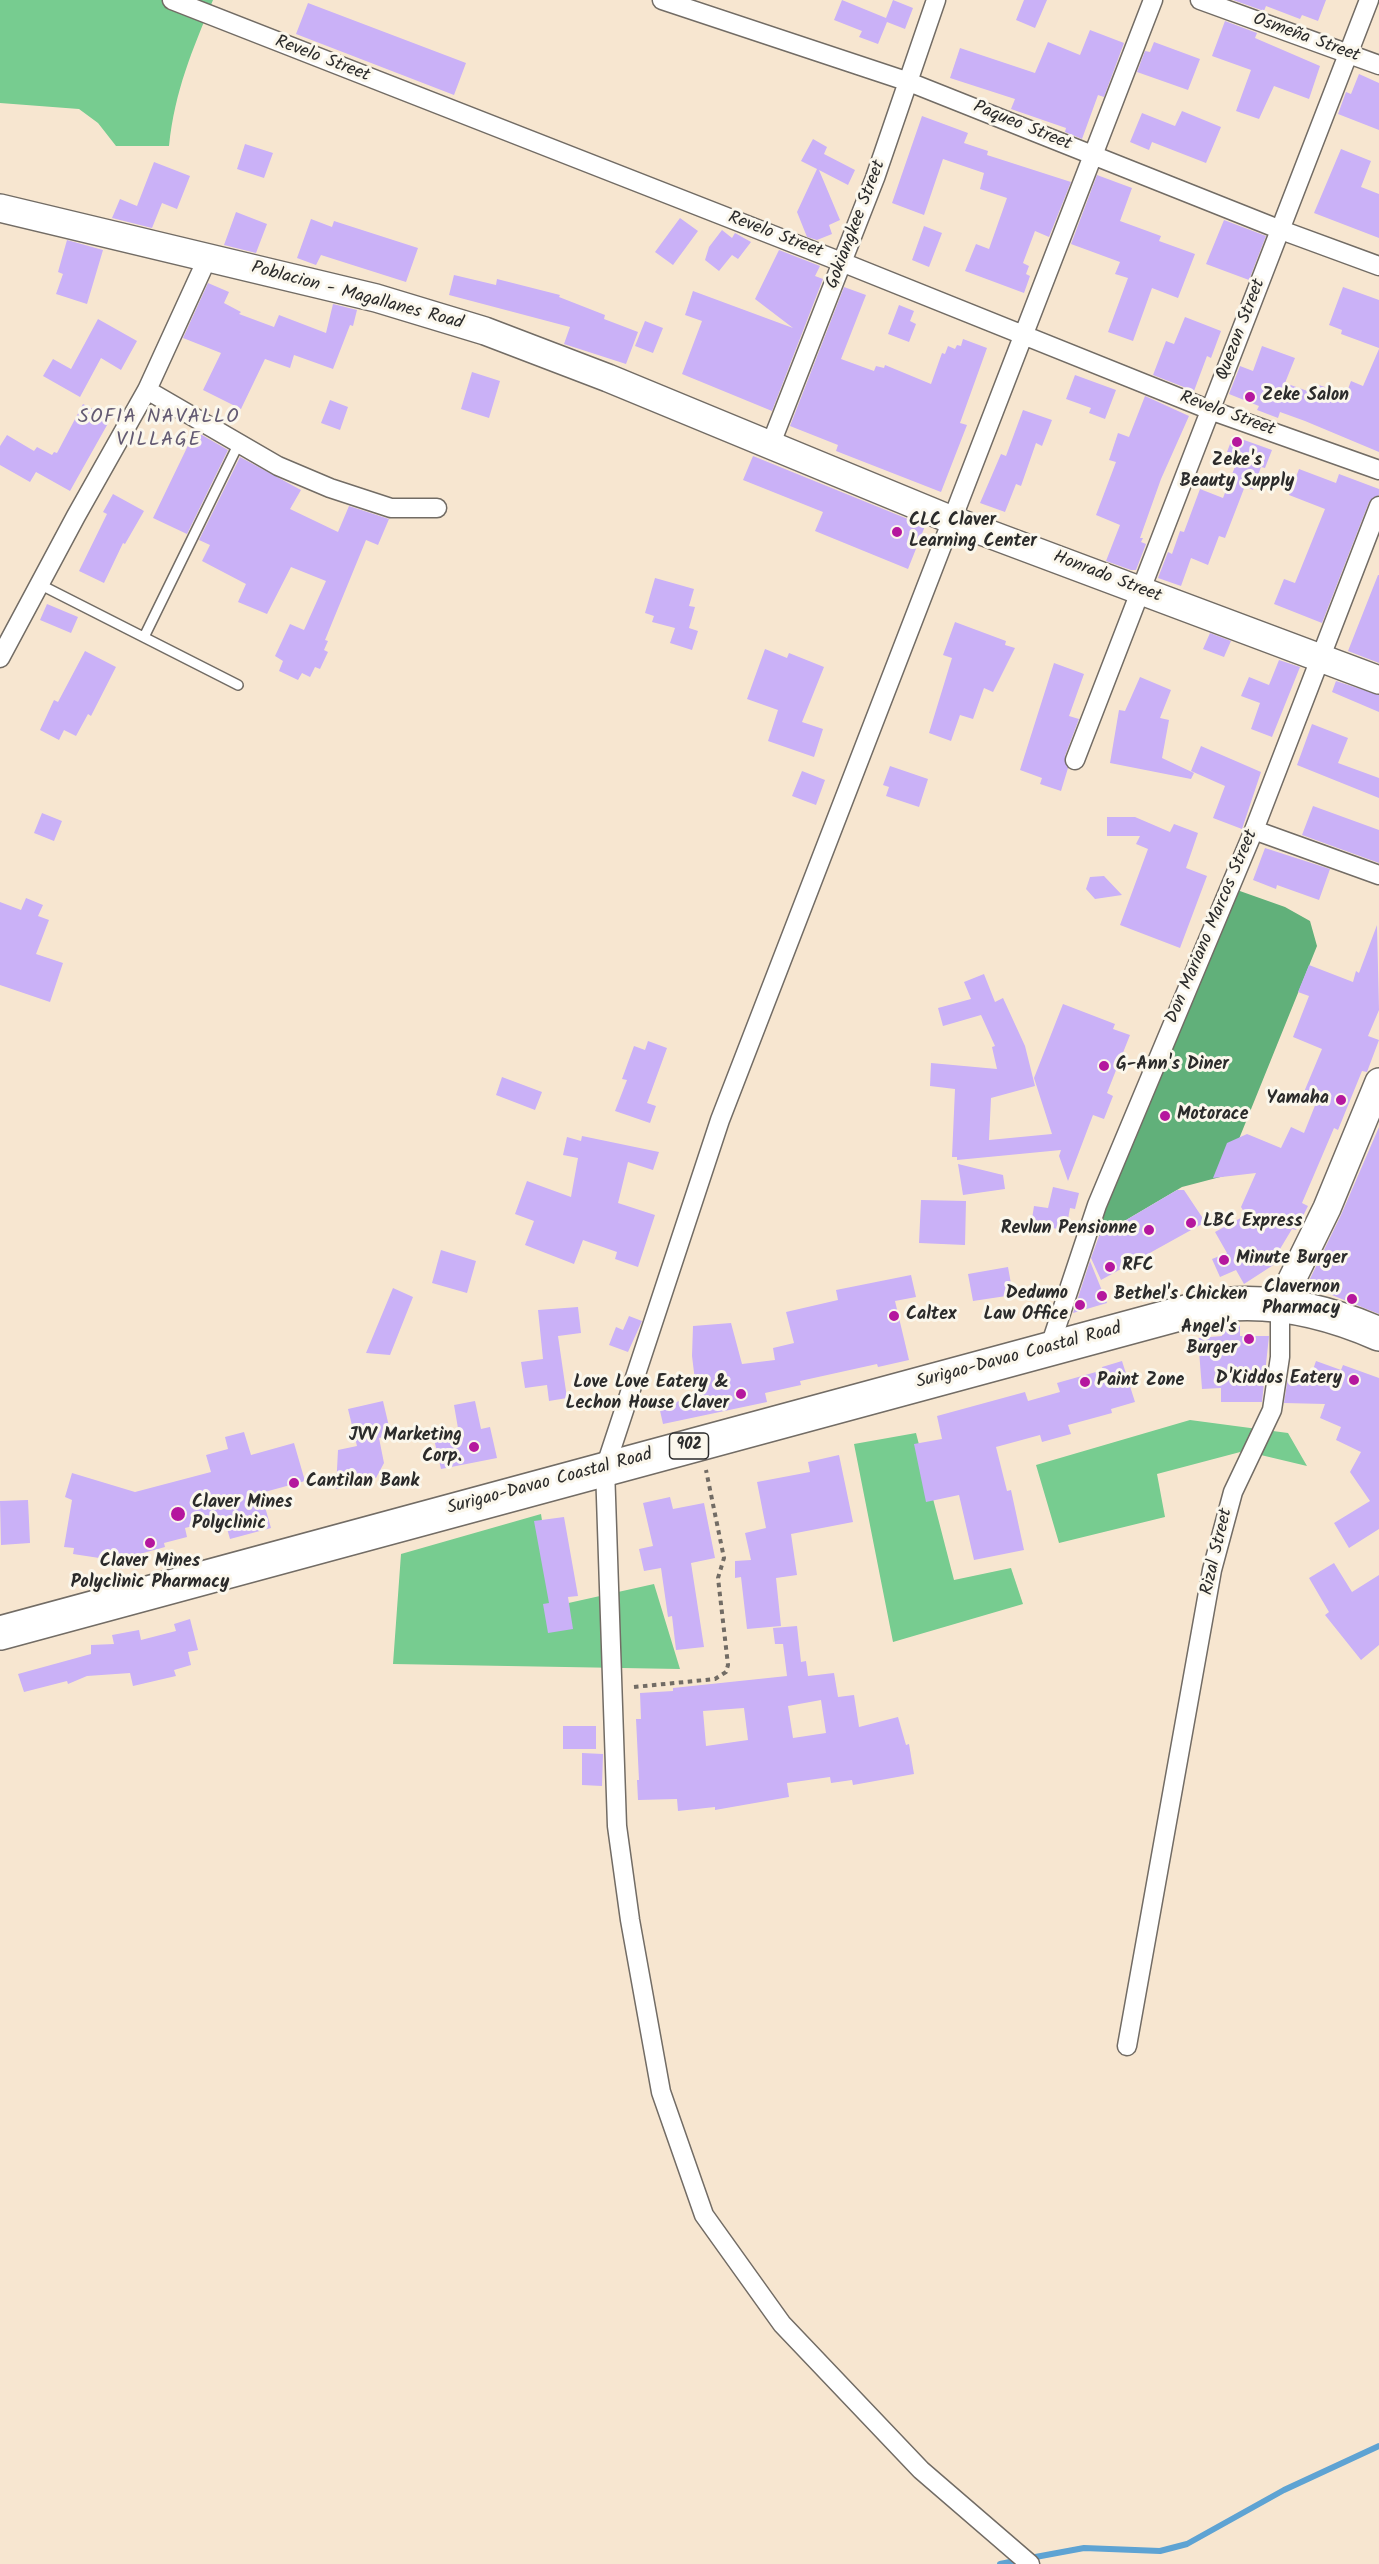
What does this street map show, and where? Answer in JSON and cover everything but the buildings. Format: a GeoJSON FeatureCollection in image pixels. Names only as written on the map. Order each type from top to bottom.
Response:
{"type":"FeatureCollection","features":[{"type":"Feature","properties":{"kind":"highway","name":"Surigao-Davao Coastal Road"},"geometry":{"type":"LineString","coordinates":[[0,1633],[1201,1308],[1255,1302],[1280,1304],[1322,1313],[1379,1334]]}},
{"type":"Feature","properties":{"kind":"street","name":"Revelo Street"},"geometry":{"type":"LineString","coordinates":[[172,0],[844,263],[1024,338],[1210,410],[1379,470]]}},
{"type":"Feature","properties":{"kind":"street","name":"Paqueo Street"},"geometry":{"type":"LineString","coordinates":[[662,0],[909,82],[1281,230],[1379,266]]}},
{"type":"Feature","properties":{"kind":"street","name":"Gokiangkee Street"},"geometry":{"type":"LineString","coordinates":[[770,447],[844,263],[936,0]]}},
{"type":"Feature","properties":{"kind":"street"},"geometry":{"type":"LineString","coordinates":[[1030,2564],[921,2470],[782,2324],[705,2215],[662,2092],[630,1920],[617,1826],[605,1468],[720,1120],[1153,0]]}},
{"type":"Feature","properties":{"kind":"street","name":"Osmeña Street"},"geometry":{"type":"LineString","coordinates":[[1200,0],[1379,65]]}},
{"type":"Feature","properties":{"kind":"street","name":"Quezon Street"},"geometry":{"type":"LineString","coordinates":[[1075,760],[1370,0]]}},
{"type":"Feature","properties":{"kind":"street","name":"Poblacion - Magallanes Road"},"geometry":{"type":"LineString","coordinates":[[0,208],[376,298],[485,331],[608,378],[770,447]]}},
{"type":"Feature","properties":{"kind":"street"},"geometry":{"type":"LineString","coordinates":[[0,658],[147,390],[207,259]]}},
{"type":"Feature","properties":{"kind":"street"},"geometry":{"type":"LineString","coordinates":[[147,390],[279,466],[330,488],[391,508],[437,508]]}},
{"type":"Feature","properties":{"kind":"street","name":"Honrado Street"},"geometry":{"type":"LineString","coordinates":[[770,447],[952,520],[1379,680]]}},
{"type":"Feature","properties":{"kind":"street","name":"Don Mariano Marcos Street"},"geometry":{"type":"LineString","coordinates":[[1049,1349],[1097,1205],[1254,830],[1379,506]]}},
{"type":"Feature","properties":{"kind":"street"},"geometry":{"type":"LineString","coordinates":[[1254,830],[1379,875]]}},
{"type":"Feature","properties":{"kind":"street","name":"Rizal Street"},"geometry":{"type":"LineString","coordinates":[[1127,2046],[1212,1570],[1233,1492],[1272,1410],[1280,1357],[1280,1304],[1330,1200],[1379,1082]]}},
{"type":"Feature","properties":{"kind":"lane"},"geometry":{"type":"LineString","coordinates":[[144,637],[239,443]]}},
{"type":"Feature","properties":{"kind":"lane"},"geometry":{"type":"LineString","coordinates":[[39,584],[238,685]]}},
{"type":"Feature","properties":{"kind":"path"},"geometry":{"type":"LineString","coordinates":[[634,1687],[715,1679],[726,1672],[728,1665],[718,1578],[724,1558],[700,1443]]}},
{"type":"Feature","properties":{"kind":"green space"},"geometry":{"type":"Polygon","coordinates":[[[0,0],[213,0],[191,54],[180,89],[169,146],[116,146],[98,123],[79,109],[0,103],[0,0]]]}},
{"type":"Feature","properties":{"kind":"green space"},"geometry":{"type":"Polygon","coordinates":[[[1237,890],[1285,907],[1310,921],[1317,946],[1224,1176],[1182,1187],[1099,1236],[1098,1225],[1237,890]]]}},
{"type":"Feature","properties":{"kind":"green space"},"geometry":{"type":"Polygon","coordinates":[[[1190,1420],[1288,1433],[1307,1466],[1244,1451],[1157,1474],[1165,1517],[1059,1543],[1036,1465],[1190,1420]]]}},
{"type":"Feature","properties":{"kind":"green space"},"geometry":{"type":"Polygon","coordinates":[[[916,1433],[954,1580],[1011,1568],[1023,1604],[893,1642],[854,1444],[916,1433]]]}},
{"type":"Feature","properties":{"kind":"green space"},"geometry":{"type":"Polygon","coordinates":[[[541,1514],[555,1606],[654,1584],[680,1669],[393,1664],[401,1554],[541,1514]]]}},
{"type":"Feature","properties":{"kind":"waterway"},"geometry":{"type":"LineString","coordinates":[[1030,2558],[1084,2548],[1160,2551],[1187,2544],[1284,2490],[1379,2446]]}},
{"type":"Feature","properties":{"kind":"waterway"},"geometry":{"type":"LineString","coordinates":[[1000,2564],[1020,2560]]}},
{"type":"Feature","properties":{"kind":"place","name":"Zeke Salon"},"geometry":{"type":"Point","coordinates":[1250,397]}},
{"type":"Feature","properties":{"kind":"place","name":"Zeke's Beauty Supply"},"geometry":{"type":"Point","coordinates":[1237,442]}},
{"type":"Feature","properties":{"kind":"place","name":"CLC Claver Learning Center"},"geometry":{"type":"Point","coordinates":[897,532]}},
{"type":"Feature","properties":{"kind":"place","name":"G-Ann's Diner"},"geometry":{"type":"Point","coordinates":[1104,1066]}},
{"type":"Feature","properties":{"kind":"place","name":"Yamaha"},"geometry":{"type":"Point","coordinates":[1341,1100]}},
{"type":"Feature","properties":{"kind":"place","name":"Motorace"},"geometry":{"type":"Point","coordinates":[1165,1116]}},
{"type":"Feature","properties":{"kind":"place","name":"LBC Express"},"geometry":{"type":"Point","coordinates":[1191,1223]}},
{"type":"Feature","properties":{"kind":"place","name":"Revlun Pensionne"},"geometry":{"type":"Point","coordinates":[1149,1230]}},
{"type":"Feature","properties":{"kind":"place","name":"Minute Burger"},"geometry":{"type":"Point","coordinates":[1224,1260]}},
{"type":"Feature","properties":{"kind":"place","name":"RFC"},"geometry":{"type":"Point","coordinates":[1110,1267]}},
{"type":"Feature","properties":{"kind":"place","name":"Bethel's Chicken"},"geometry":{"type":"Point","coordinates":[1102,1296]}},
{"type":"Feature","properties":{"kind":"place","name":"Clavernon Pharmacy"},"geometry":{"type":"Point","coordinates":[1352,1299]}},
{"type":"Feature","properties":{"kind":"place","name":"Dedumo Law Office"},"geometry":{"type":"Point","coordinates":[1080,1305]}},
{"type":"Feature","properties":{"kind":"place","name":"Caltex"},"geometry":{"type":"Point","coordinates":[894,1316]}},
{"type":"Feature","properties":{"kind":"place","name":"Angel's Burger"},"geometry":{"type":"Point","coordinates":[1249,1339]}},
{"type":"Feature","properties":{"kind":"place","name":"D'Kiddos Eatery"},"geometry":{"type":"Point","coordinates":[1354,1380]}},
{"type":"Feature","properties":{"kind":"place","name":"Paint Zone"},"geometry":{"type":"Point","coordinates":[1085,1382]}},
{"type":"Feature","properties":{"kind":"place","name":"Love Love Eatery & Lechon House Claver"},"geometry":{"type":"Point","coordinates":[741,1394]}},
{"type":"Feature","properties":{"kind":"place","name":"JVV Marketing Corp."},"geometry":{"type":"Point","coordinates":[474,1447]}},
{"type":"Feature","properties":{"kind":"place","name":"Cantilan Bank"},"geometry":{"type":"Point","coordinates":[294,1483]}},
{"type":"Feature","properties":{"kind":"place","name":"Claver Mines Polyclinic"},"geometry":{"type":"Point","coordinates":[178,1514]}},
{"type":"Feature","properties":{"kind":"place","name":"Claver Mines Polyclinic Pharmacy"},"geometry":{"type":"Point","coordinates":[150,1543]}},
{"type":"Feature","properties":{"kind":"district","name":"SOFIA NAVALLO VILLAGE"},"geometry":{"type":"Point","coordinates":[159,430]}}]}
